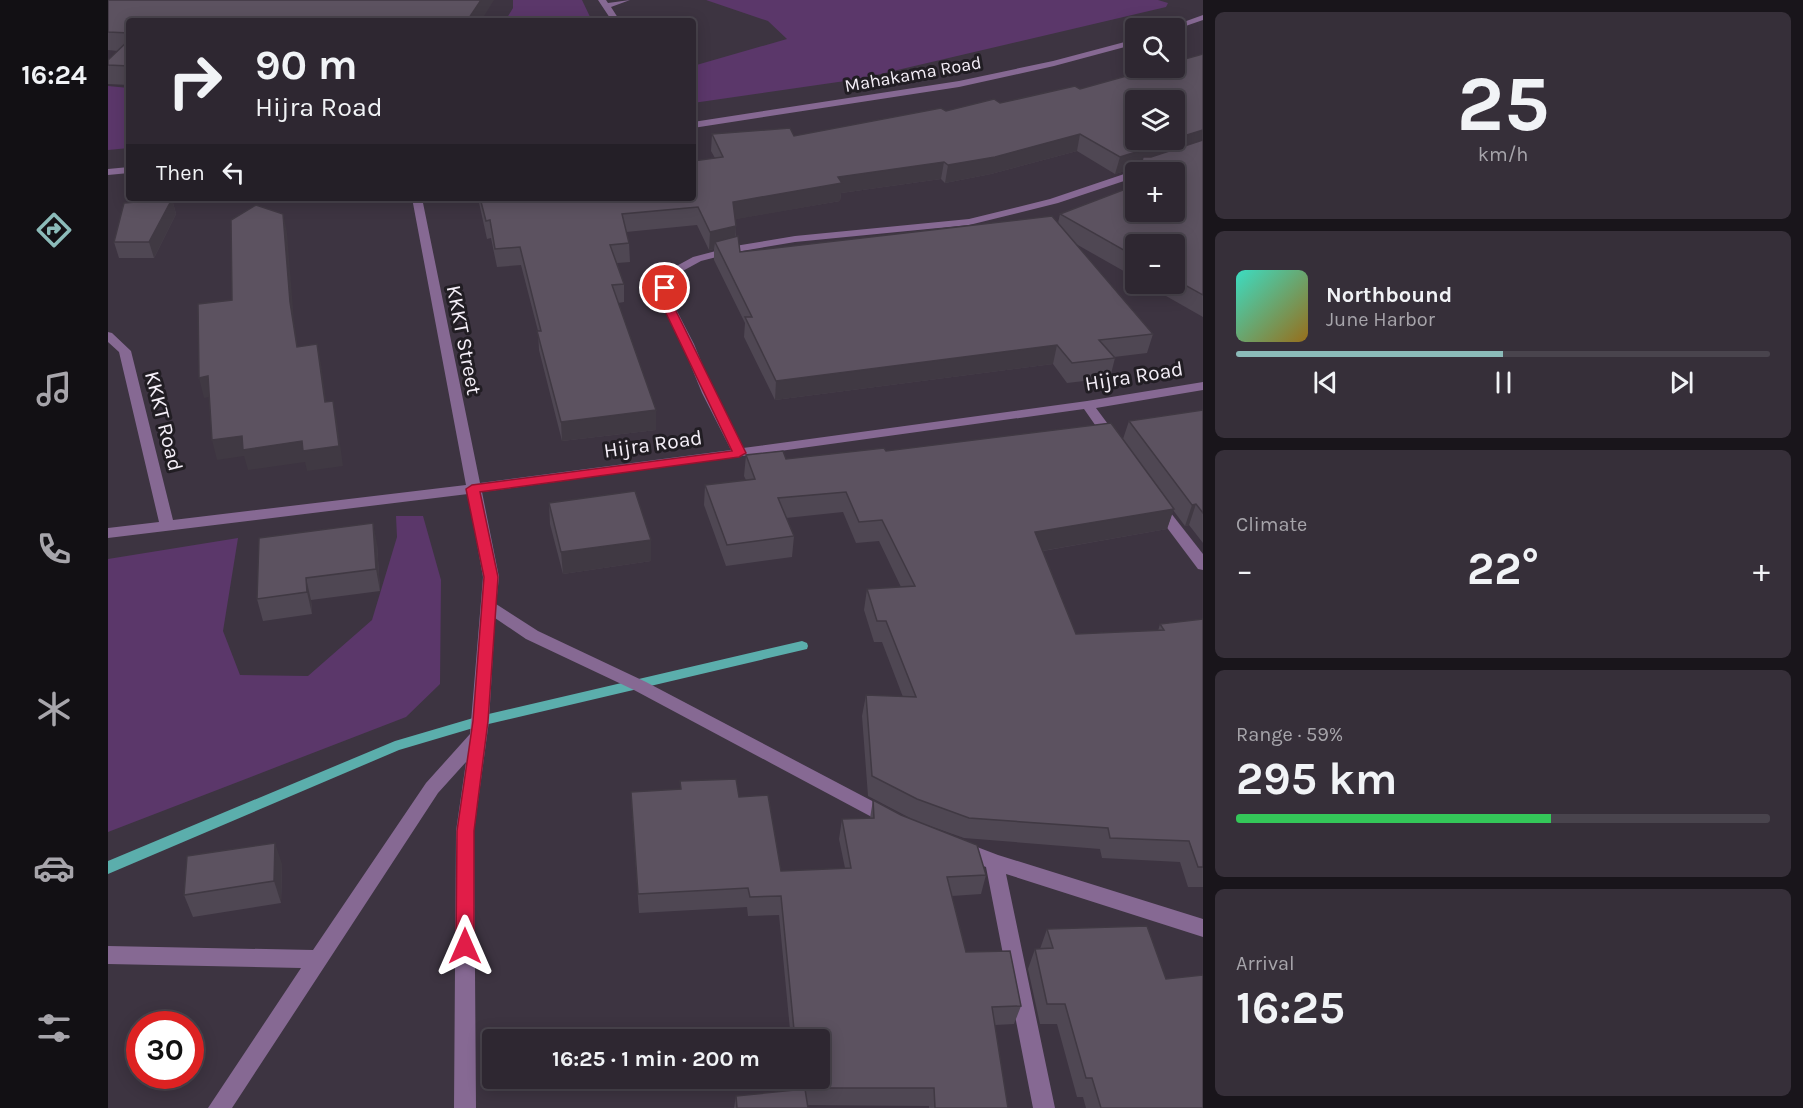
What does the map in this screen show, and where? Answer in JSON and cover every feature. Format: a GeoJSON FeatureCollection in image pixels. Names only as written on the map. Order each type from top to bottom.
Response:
{"type":"FeatureCollection","features":[{"type":"Feature","properties":{"kind":"street"},"geometry":{"type":"LineString","coordinates":[[614,18],[604,3],[626,0]]}},
{"type":"Feature","properties":{"kind":"street"},"geometry":{"type":"LineString","coordinates":[[1185,23],[1203,17]]}},
{"type":"Feature","properties":{"kind":"street","name":"Mahakama Road"},"geometry":{"type":"LineString","coordinates":[[696,125],[959,84],[1054,63],[1125,44]]}},
{"type":"Feature","properties":{"kind":"street"},"geometry":{"type":"LineString","coordinates":[[108,172],[126,170]]}},
{"type":"Feature","properties":{"kind":"street"},"geometry":{"type":"LineString","coordinates":[[739,453],[671,311],[665,288],[675,271],[697,259],[735,249],[795,239],[969,222],[1054,201],[1125,177]]}},
{"type":"Feature","properties":{"kind":"street","name":"KKKT Street"},"geometry":{"type":"LineString","coordinates":[[418,201],[491,577],[478,736],[465,831],[465,1108]]}},
{"type":"Feature","properties":{"kind":"street","name":"KKKT Road"},"geometry":{"type":"LineString","coordinates":[[108,336],[125,351],[167,524]]}},
{"type":"Feature","properties":{"kind":"street","name":"Hijra Road"},"geometry":{"type":"LineString","coordinates":[[108,533],[167,524],[472,489],[1087,405],[1203,386]]}},
{"type":"Feature","properties":{"kind":"street"},"geometry":{"type":"LineString","coordinates":[[1087,405],[1119,450]]}},
{"type":"Feature","properties":{"kind":"street"},"geometry":{"type":"LineString","coordinates":[[1151,495],[1203,566]]}},
{"type":"Feature","properties":{"kind":"street"},"geometry":{"type":"LineString","coordinates":[[488,606],[532,635],[640,686],[905,827]]}},
{"type":"Feature","properties":{"kind":"street"},"geometry":{"type":"LineString","coordinates":[[219,1108],[432,789],[478,736]]}},
{"type":"Feature","properties":{"kind":"street"},"geometry":{"type":"LineString","coordinates":[[949,844],[994,862],[1203,928]]}},
{"type":"Feature","properties":{"kind":"street"},"geometry":{"type":"LineString","coordinates":[[994,862],[1044,1108]]}},
{"type":"Feature","properties":{"kind":"street"},"geometry":{"type":"LineString","coordinates":[[108,955],[318,959]]}},
{"type":"Feature","properties":{"kind":"shaded area"},"geometry":{"type":"Polygon","coordinates":[[[513,0],[582,0],[591,18],[507,18],[513,8],[513,0]]]}},
{"type":"Feature","properties":{"kind":"shaded area"},"geometry":{"type":"Polygon","coordinates":[[[706,0],[1158,0],[1168,3],[1166,7],[859,79],[696,103],[696,65],[787,39],[768,21],[706,0]]]}},
{"type":"Feature","properties":{"kind":"shaded area"},"geometry":{"type":"Polygon","coordinates":[[[108,86],[126,88],[126,148],[108,150],[108,86]]]}},
{"type":"Feature","properties":{"kind":"shaded area"},"geometry":{"type":"Polygon","coordinates":[[[396,516],[423,516],[441,580],[440,684],[406,717],[108,832],[108,559],[238,538],[223,631],[240,675],[308,676],[372,620],[397,537],[396,516]]]}},
{"type":"Feature","properties":{"kind":"building"},"geometry":{"type":"Polygon","coordinates":[[[108,0],[481,0],[469,18],[126,18],[126,33],[108,32],[108,0]]]}},
{"type":"Feature","properties":{"kind":"building"},"geometry":{"type":"Polygon","coordinates":[[[126,43],[126,66],[108,65],[108,60],[126,43]]]}},
{"type":"Feature","properties":{"kind":"building"},"geometry":{"type":"Polygon","coordinates":[[[1203,54],[1203,130],[1185,136],[1185,90],[1125,90],[1125,150],[1142,150],[1120,157],[1080,134],[995,157],[948,165],[944,162],[838,177],[842,183],[733,202],[736,226],[710,232],[698,207],[622,214],[629,243],[610,245],[624,284],[612,285],[656,410],[561,422],[537,331],[541,331],[520,247],[495,249],[490,220],[486,221],[481,201],[696,201],[696,161],[723,157],[712,134],[790,128],[794,136],[941,108],[946,111],[994,99],[1000,103],[1075,86],[1080,89],[1125,76],[1185,78],[1185,59],[1203,54]]]}},
{"type":"Feature","properties":{"kind":"building"},"geometry":{"type":"Polygon","coordinates":[[[1203,140],[1203,295],[1185,285],[1185,234],[1125,234],[1125,251],[1060,214],[1125,189],[1125,222],[1185,222],[1185,162],[1140,162],[1143,157],[1151,157],[1172,150],[1185,150],[1185,146],[1203,140]]]}},
{"type":"Feature","properties":{"kind":"building"},"geometry":{"type":"Polygon","coordinates":[[[171,201],[149,242],[114,242],[124,203],[171,201]]]}},
{"type":"Feature","properties":{"kind":"building"},"geometry":{"type":"Polygon","coordinates":[[[256,205],[283,214],[290,302],[297,347],[317,344],[325,402],[333,401],[339,446],[303,451],[302,441],[243,450],[242,436],[212,440],[208,376],[199,378],[198,304],[232,300],[231,220],[256,205]]]}},
{"type":"Feature","properties":{"kind":"building"},"geometry":{"type":"Polygon","coordinates":[[[1052,216],[1153,334],[1099,340],[1115,358],[1072,363],[1057,345],[776,381],[745,317],[752,317],[715,242],[738,236],[740,252],[1052,216]]]}},
{"type":"Feature","properties":{"kind":"building"},"geometry":{"type":"Polygon","coordinates":[[[1203,410],[1203,513],[1196,504],[1192,505],[1129,421],[1203,410]]]}},
{"type":"Feature","properties":{"kind":"building"},"geometry":{"type":"Polygon","coordinates":[[[1111,423],[1174,509],[1035,532],[1076,634],[1164,630],[1160,624],[1203,619],[1203,867],[1198,867],[1189,841],[1110,838],[1108,828],[969,818],[917,799],[872,776],[866,695],[916,697],[886,621],[877,621],[867,589],[915,586],[882,520],[859,522],[846,492],[778,498],[794,536],[727,545],[705,485],[755,479],[746,455],[783,451],[786,459],[884,448],[886,451],[1111,423]]]}},
{"type":"Feature","properties":{"kind":"building"},"geometry":{"type":"Polygon","coordinates":[[[635,491],[651,540],[561,552],[549,503],[635,491]]]}},
{"type":"Feature","properties":{"kind":"building"},"geometry":{"type":"Polygon","coordinates":[[[373,523],[376,569],[306,578],[307,592],[257,599],[259,538],[373,523]]]}},
{"type":"Feature","properties":{"kind":"building"},"geometry":{"type":"Polygon","coordinates":[[[736,779],[739,797],[768,795],[781,871],[851,868],[842,819],[874,818],[873,800],[901,815],[977,845],[986,875],[947,877],[966,952],[1010,951],[1021,1006],[992,1007],[1008,1108],[935,1108],[934,1088],[830,1088],[830,1029],[794,1029],[781,896],[750,897],[748,888],[638,894],[631,792],[681,789],[680,781],[736,779]]]}},
{"type":"Feature","properties":{"kind":"building"},"geometry":{"type":"Polygon","coordinates":[[[275,843],[274,881],[184,895],[187,856],[275,843]]]}},
{"type":"Feature","properties":{"kind":"building"},"geometry":{"type":"Polygon","coordinates":[[[1147,926],[1166,979],[1203,975],[1203,1108],[1101,1108],[1092,1078],[1086,1078],[1065,1004],[1047,1004],[1035,949],[1053,948],[1047,929],[1147,926]]]}},
{"type":"Feature","properties":{"kind":"building"},"geometry":{"type":"Polygon","coordinates":[[[805,1089],[808,1108],[737,1108],[736,1096],[805,1089]]]}},
{"type":"Feature","properties":{"kind":"waterway"},"geometry":{"type":"LineString","coordinates":[[108,868],[395,746],[480,721],[802,646]]}},
{"type":"Feature","properties":{"kind":"route"},"geometry":{"type":"LineString","coordinates":[[465,946],[465,831],[480,721],[491,577],[472,489],[739,453],[708,393],[688,344],[671,311],[665,288]]}}]}
